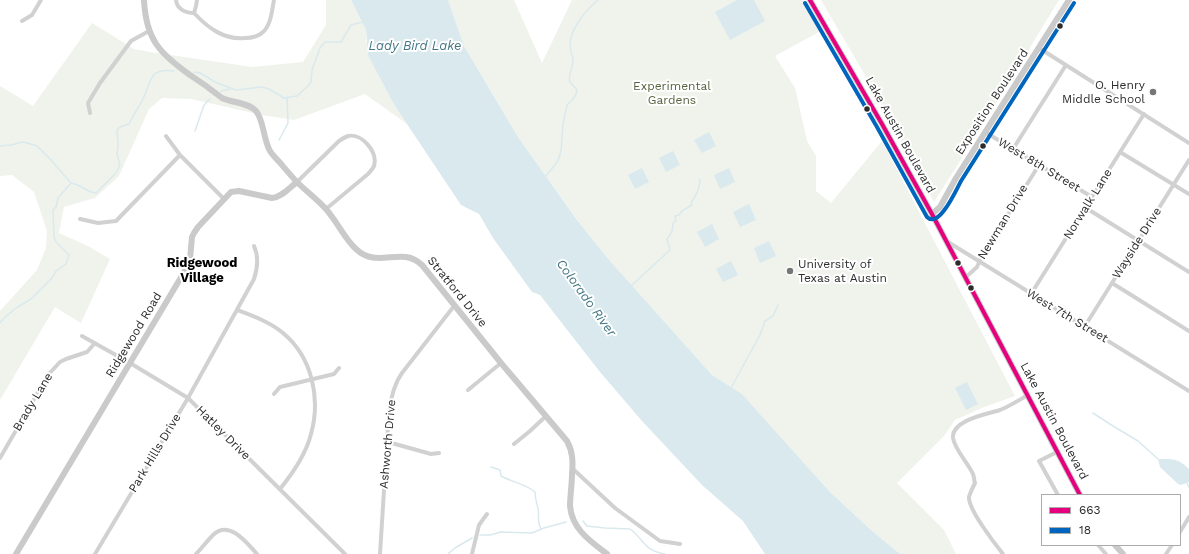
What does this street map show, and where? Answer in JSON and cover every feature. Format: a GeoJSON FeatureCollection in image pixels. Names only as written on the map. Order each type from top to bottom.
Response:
{"type":"FeatureCollection","features":[{"type":"Feature","properties":{"kind":"street"},"geometry":{"type":"LineString","coordinates":[[22,21],[32,15],[41,0]]}},
{"type":"Feature","properties":{"kind":"street","name":"Stratford Drive"},"geometry":{"type":"LineString","coordinates":[[144,0],[145,14],[149,30],[158,48],[172,62],[222,98],[256,110],[271,153],[297,182],[326,209],[355,248],[361,253],[374,259],[400,257],[413,258],[422,265],[501,364],[567,441],[573,462],[570,505],[575,524],[583,535],[607,554]]}},
{"type":"Feature","properties":{"kind":"street"},"geometry":{"type":"LineString","coordinates":[[176,0],[176,5],[182,10],[188,13],[194,13],[205,24],[217,32],[230,38],[243,39],[254,38],[264,32],[270,20],[274,0]]}},
{"type":"Feature","properties":{"kind":"street"},"geometry":{"type":"LineString","coordinates":[[194,13],[197,0]]}},
{"type":"Feature","properties":{"kind":"street","name":"Lake Austin Boulevard"},"geometry":{"type":"LineString","coordinates":[[810,0],[932,214],[1079,494]]}},
{"type":"Feature","properties":{"kind":"street","name":"Exposition Boulevard"},"geometry":{"type":"LineString","coordinates":[[932,214],[940,207],[956,178],[1069,0]]}},
{"type":"Feature","properties":{"kind":"street"},"geometry":{"type":"LineString","coordinates":[[90,113],[88,103],[106,74],[131,41],[149,30]]}},
{"type":"Feature","properties":{"kind":"street"},"geometry":{"type":"LineString","coordinates":[[1039,48],[1189,143]]}},
{"type":"Feature","properties":{"kind":"street"},"geometry":{"type":"LineString","coordinates":[[1013,149],[1066,65]]}},
{"type":"Feature","properties":{"kind":"street","name":"Norwalk Lane"},"geometry":{"type":"LineString","coordinates":[[1031,294],[1144,114]]}},
{"type":"Feature","properties":{"kind":"street","name":"West 8th Street"},"geometry":{"type":"LineString","coordinates":[[985,132],[1092,197]]}},
{"type":"Feature","properties":{"kind":"street"},"geometry":{"type":"LineString","coordinates":[[166,136],[180,155],[224,199]]}},
{"type":"Feature","properties":{"kind":"street"},"geometry":{"type":"LineString","coordinates":[[297,182],[343,138],[354,136],[370,148],[374,161],[374,167],[368,174],[326,209]]}},
{"type":"Feature","properties":{"kind":"street"},"geometry":{"type":"LineString","coordinates":[[1120,152],[1189,194]]}},
{"type":"Feature","properties":{"kind":"street"},"geometry":{"type":"LineString","coordinates":[[80,219],[98,224],[116,221],[180,155]]}},
{"type":"Feature","properties":{"kind":"street","name":"Wayside Drive"},"geometry":{"type":"LineString","coordinates":[[1085,326],[1189,160]]}},
{"type":"Feature","properties":{"kind":"street","name":"Newman Drive"},"geometry":{"type":"LineString","coordinates":[[965,278],[977,267],[1039,165]]}},
{"type":"Feature","properties":{"kind":"street","name":"Ridgewood Road"},"geometry":{"type":"LineString","coordinates":[[16,554],[186,269],[190,259],[192,237],[194,232],[232,192],[239,191],[276,198],[297,182]]}},
{"type":"Feature","properties":{"kind":"street","name":"West 8th Street"},"geometry":{"type":"LineString","coordinates":[[1086,208],[1189,272]]}},
{"type":"Feature","properties":{"kind":"street","name":"West 7th Street"},"geometry":{"type":"LineString","coordinates":[[945,241],[1189,391]]}},
{"type":"Feature","properties":{"kind":"street","name":"Park Hills Drive"},"geometry":{"type":"LineString","coordinates":[[95,554],[188,398],[254,279],[258,257],[254,246]]}},
{"type":"Feature","properties":{"kind":"street"},"geometry":{"type":"LineString","coordinates":[[1112,283],[1189,331]]}},
{"type":"Feature","properties":{"kind":"street","name":"Ashworth Drive"},"geometry":{"type":"LineString","coordinates":[[380,554],[391,397],[396,382],[402,373],[454,306]]}},
{"type":"Feature","properties":{"kind":"street"},"geometry":{"type":"LineString","coordinates":[[237,310],[268,323],[283,333],[295,344],[306,362],[312,379],[315,408],[311,434],[306,449],[292,473],[280,489]]}},
{"type":"Feature","properties":{"kind":"street","name":"Hatley Drive"},"geometry":{"type":"LineString","coordinates":[[82,336],[188,398],[343,554]]}},
{"type":"Feature","properties":{"kind":"street","name":"Brady Lane"},"geometry":{"type":"LineString","coordinates":[[0,458],[48,375],[60,362],[87,352],[95,343]]}},
{"type":"Feature","properties":{"kind":"street"},"geometry":{"type":"LineString","coordinates":[[468,390],[501,364]]}},
{"type":"Feature","properties":{"kind":"street"},"geometry":{"type":"LineString","coordinates":[[274,394],[280,387],[334,374],[339,368]]}},
{"type":"Feature","properties":{"kind":"street"},"geometry":{"type":"LineString","coordinates":[[1002,554],[983,528],[970,503],[969,497],[975,483],[972,474],[955,444],[953,437],[954,430],[960,425],[980,416],[1001,410],[1028,395]]}},
{"type":"Feature","properties":{"kind":"street"},"geometry":{"type":"LineString","coordinates":[[514,444],[546,416]]}},
{"type":"Feature","properties":{"kind":"street"},"geometry":{"type":"LineString","coordinates":[[388,442],[431,454],[439,453]]}},
{"type":"Feature","properties":{"kind":"street"},"geometry":{"type":"LineString","coordinates":[[1057,452],[1039,461],[1057,494]]}},
{"type":"Feature","properties":{"kind":"street"},"geometry":{"type":"LineString","coordinates":[[573,469],[615,508],[660,541],[680,544]]}},
{"type":"Feature","properties":{"kind":"street"},"geometry":{"type":"LineString","coordinates":[[472,554],[479,525],[487,514]]}},
{"type":"Feature","properties":{"kind":"street"},"geometry":{"type":"LineString","coordinates":[[1181,530],[1189,517]]}},
{"type":"Feature","properties":{"kind":"street"},"geometry":{"type":"LineString","coordinates":[[196,554],[214,534],[222,530],[236,533],[257,554]]}},
{"type":"Feature","properties":{"kind":"street"},"geometry":{"type":"LineString","coordinates":[[1099,546],[1106,554]]}},
{"type":"Feature","properties":{"kind":"street"},"geometry":{"type":"LineString","coordinates":[[1116,546],[1123,554]]}},
{"type":"Feature","properties":{"kind":"green space"},"geometry":{"type":"Polygon","coordinates":[[[326,0],[351,0],[366,30],[366,41],[395,106],[407,124],[365,94],[294,120],[262,115],[191,99],[162,98],[149,109],[119,176],[95,198],[64,207],[59,233],[88,246],[110,259],[81,323],[55,307],[0,400],[0,311],[37,270],[46,248],[47,231],[34,192],[12,175],[0,176],[0,86],[33,106],[92,23],[134,49],[150,52],[252,67],[303,62],[326,25],[326,0]]]}},
{"type":"Feature","properties":{"kind":"green space","name":"University of Texas at Austin"},"geometry":{"type":"Polygon","coordinates":[[[448,0],[514,0],[542,63],[572,0],[802,0],[816,23],[819,32],[775,56],[795,88],[807,141],[816,156],[816,191],[831,203],[882,141],[1015,396],[984,407],[955,420],[944,436],[897,483],[944,530],[956,554],[900,554],[871,530],[830,492],[742,394],[712,375],[610,261],[578,221],[518,137],[464,46],[448,0]]]}},
{"type":"Feature","properties":{"kind":"green space"},"geometry":{"type":"Polygon","coordinates":[[[821,0],[1059,0],[934,202],[879,99],[821,0]]]}},
{"type":"Feature","properties":{"kind":"water","name":"Lady Bird Lake"},"geometry":{"type":"Polygon","coordinates":[[[351,0],[448,0],[464,46],[518,137],[577,220],[610,261],[712,375],[742,394],[830,492],[871,530],[900,554],[765,554],[743,521],[702,485],[642,421],[600,372],[540,295],[532,292],[493,238],[479,214],[461,205],[395,106],[368,55],[366,30],[351,0]]]}},
{"type":"Feature","properties":{"kind":"water"},"geometry":{"type":"Polygon","coordinates":[[[737,0],[754,0],[765,21],[730,40],[715,12],[737,0]]]}},
{"type":"Feature","properties":{"kind":"water"},"geometry":{"type":"Polygon","coordinates":[[[709,132],[716,146],[702,153],[694,140],[709,132]]]}},
{"type":"Feature","properties":{"kind":"water"},"geometry":{"type":"Polygon","coordinates":[[[673,151],[680,165],[666,172],[659,158],[673,151]]]}},
{"type":"Feature","properties":{"kind":"water"},"geometry":{"type":"Polygon","coordinates":[[[642,168],[649,182],[635,189],[628,175],[642,168]]]}},
{"type":"Feature","properties":{"kind":"water"},"geometry":{"type":"Polygon","coordinates":[[[729,168],[735,182],[720,189],[714,175],[729,168]]]}},
{"type":"Feature","properties":{"kind":"water"},"geometry":{"type":"Polygon","coordinates":[[[749,204],[756,220],[740,227],[733,212],[749,204]]]}},
{"type":"Feature","properties":{"kind":"water"},"geometry":{"type":"Polygon","coordinates":[[[712,224],[719,239],[705,247],[697,232],[712,224]]]}},
{"type":"Feature","properties":{"kind":"water"},"geometry":{"type":"Polygon","coordinates":[[[769,241],[776,256],[760,263],[754,248],[769,241]]]}},
{"type":"Feature","properties":{"kind":"water"},"geometry":{"type":"Polygon","coordinates":[[[731,261],[738,275],[723,282],[716,269],[731,261]]]}},
{"type":"Feature","properties":{"kind":"water"},"geometry":{"type":"Polygon","coordinates":[[[967,382],[978,404],[966,410],[955,388],[967,382]]]}},
{"type":"Feature","properties":{"kind":"water"},"geometry":{"type":"Polygon","coordinates":[[[1158,459],[1172,459],[1182,463],[1189,469],[1189,482],[1181,485],[1178,484],[1160,467],[1158,459]]]}},
{"type":"Feature","properties":{"kind":"waterway"},"geometry":{"type":"LineString","coordinates":[[545,177],[558,161],[561,151],[563,124],[567,105],[573,99],[577,90],[569,80],[573,61],[570,47],[571,39],[580,20],[598,0]]}},
{"type":"Feature","properties":{"kind":"waterway"},"geometry":{"type":"LineString","coordinates":[[194,72],[200,73],[217,83],[236,90],[262,87],[269,89],[284,98],[297,96],[311,82],[312,70],[320,48],[325,42],[341,42],[351,25],[363,22]]}},
{"type":"Feature","properties":{"kind":"waterway"},"geometry":{"type":"LineString","coordinates":[[0,323],[16,308],[31,299],[52,278],[56,271],[66,264],[69,255],[56,242],[54,237],[53,210],[56,207],[58,198],[71,183],[96,193],[116,173],[120,165],[117,154],[117,130],[120,127],[129,124],[143,99],[152,77],[159,72],[174,71]]}},
{"type":"Feature","properties":{"kind":"waterway"},"geometry":{"type":"LineString","coordinates":[[221,91],[230,89]]}},
{"type":"Feature","properties":{"kind":"waterway"},"geometry":{"type":"LineString","coordinates":[[279,140],[288,123],[287,98]]}},
{"type":"Feature","properties":{"kind":"waterway"},"geometry":{"type":"LineString","coordinates":[[195,131],[204,105],[210,99]]}},
{"type":"Feature","properties":{"kind":"waterway"},"geometry":{"type":"LineString","coordinates":[[0,146],[23,142],[37,146],[71,183]]}},
{"type":"Feature","properties":{"kind":"waterway"},"geometry":{"type":"LineString","coordinates":[[631,286],[670,250],[667,239],[672,232],[673,223],[676,221],[675,216],[679,215],[682,211],[692,205],[691,203],[695,198],[700,179]]}},
{"type":"Feature","properties":{"kind":"waterway"},"geometry":{"type":"LineString","coordinates":[[731,388],[760,335],[765,321],[773,316],[778,305]]}},
{"type":"Feature","properties":{"kind":"waterway"},"geometry":{"type":"LineString","coordinates":[[1093,413],[1138,441],[1158,459]]}},
{"type":"Feature","properties":{"kind":"waterway"},"geometry":{"type":"LineString","coordinates":[[491,467],[500,470],[501,476],[535,492],[541,529]]}},
{"type":"Feature","properties":{"kind":"waterway"},"geometry":{"type":"LineString","coordinates":[[1187,483],[1189,487]]}},
{"type":"Feature","properties":{"kind":"waterway"},"geometry":{"type":"LineString","coordinates":[[583,521],[587,526],[630,529],[648,547],[665,554]]}},
{"type":"Feature","properties":{"kind":"waterway"},"geometry":{"type":"LineString","coordinates":[[480,535],[490,535],[501,532],[532,533],[566,522]]}},
{"type":"Feature","properties":{"kind":"waterway"},"geometry":{"type":"LineString","coordinates":[[448,554],[472,538]]}},
{"type":"Feature","properties":{"kind":"transit line","name":"663"},"geometry":{"type":"LineString","coordinates":[[810,0],[932,214],[1079,494]]}},
{"type":"Feature","properties":{"kind":"transit line","name":"18"},"geometry":{"type":"LineString","coordinates":[[805,3],[927,217],[932,219],[937,218],[947,207],[961,181],[1074,3]]}},
{"type":"Feature","properties":{"kind":"place","name":"O. Henry Middle School"},"geometry":{"type":"Point","coordinates":[1153,92]}},
{"type":"Feature","properties":{"kind":"place","name":"University of Texas at Austin"},"geometry":{"type":"Point","coordinates":[790,271]}},
{"type":"Feature","properties":{"kind":"district","name":"Ridgewood Village"},"geometry":{"type":"Point","coordinates":[202,270]}},
{"type":"Feature","properties":{"kind":"park label","name":"Experimental Gardens"},"geometry":{"type":"Point","coordinates":[672,93]}},
{"type":"Feature","properties":{"kind":"water label","name":"Colorado River"},"geometry":{"type":"Point","coordinates":[586,298]}}]}
